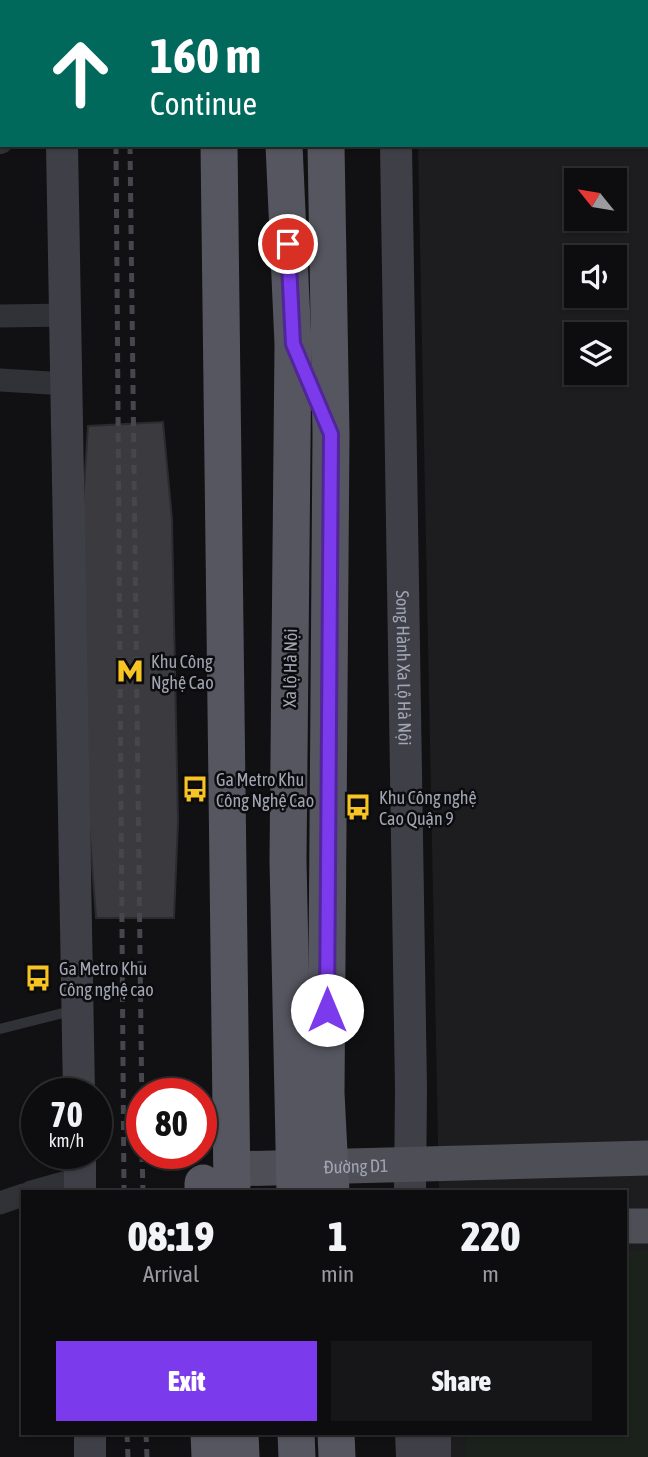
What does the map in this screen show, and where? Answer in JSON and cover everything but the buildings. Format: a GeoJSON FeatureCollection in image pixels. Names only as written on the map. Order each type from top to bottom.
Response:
{"type":"FeatureCollection","features":[{"type":"Feature","properties":{"kind":"highway"},"geometry":{"type":"LineString","coordinates":[[211,1185],[219,147]]}},
{"type":"Feature","properties":{"kind":"highway","name":"Xa lộ Hà Nội"},"geometry":{"type":"LineString","coordinates":[[284,147],[293,344],[288,860],[313,1179]]}},
{"type":"Feature","properties":{"kind":"highway"},"geometry":{"type":"LineString","coordinates":[[313,1179],[326,1093],[331,434],[326,147]]}},
{"type":"Feature","properties":{"kind":"highway"},"geometry":{"type":"LineString","coordinates":[[293,344],[331,434]]}},
{"type":"Feature","properties":{"kind":"highway"},"geometry":{"type":"LineString","coordinates":[[209,1435],[209,1457]]}},
{"type":"Feature","properties":{"kind":"highway"},"geometry":{"type":"LineString","coordinates":[[240,1435],[241,1457]]}},
{"type":"Feature","properties":{"kind":"highway"},"geometry":{"type":"LineString","coordinates":[[296,1435],[297,1457]]}},
{"type":"Feature","properties":{"kind":"highway"},"geometry":{"type":"LineString","coordinates":[[336,1435],[337,1457]]}},
{"type":"Feature","properties":{"kind":"main road"},"geometry":{"type":"LineString","coordinates":[[62,147],[79,1078]]}},
{"type":"Feature","properties":{"kind":"main road","name":"Song Hành Xa Lộ Hà Nội"},"geometry":{"type":"LineString","coordinates":[[396,147],[411,1076],[410,1178]]}},
{"type":"Feature","properties":{"kind":"main road","name":"Đường D1"},"geometry":{"type":"LineString","coordinates":[[533,1160],[579,1146],[648,1144]]}},
{"type":"Feature","properties":{"kind":"main road","name":"Đường D1"},"geometry":{"type":"LineString","coordinates":[[211,1185],[313,1179],[410,1178],[533,1160],[648,1158]]}},
{"type":"Feature","properties":{"kind":"main road"},"geometry":{"type":"LineString","coordinates":[[627,1226],[648,1226]]}},
{"type":"Feature","properties":{"kind":"main road"},"geometry":{"type":"LineString","coordinates":[[627,1242],[648,1242]]}},
{"type":"Feature","properties":{"kind":"main road"},"geometry":{"type":"LineString","coordinates":[[72,1435],[73,1457]]}},
{"type":"Feature","properties":{"kind":"main road"},"geometry":{"type":"LineString","coordinates":[[90,1435],[90,1457]]}},
{"type":"Feature","properties":{"kind":"main road"},"geometry":{"type":"LineString","coordinates":[[411,1435],[412,1457]]}},
{"type":"Feature","properties":{"kind":"main road"},"geometry":{"type":"LineString","coordinates":[[435,1435],[435,1457]]}},
{"type":"Feature","properties":{"kind":"street"},"geometry":{"type":"LineString","coordinates":[[0,316],[66,315]]}},
{"type":"Feature","properties":{"kind":"street"},"geometry":{"type":"LineString","coordinates":[[0,380],[66,384]]}},
{"type":"Feature","properties":{"kind":"street"},"geometry":{"type":"LineString","coordinates":[[40,1190],[82,1181]]}},
{"type":"Feature","properties":{"kind":"street"},"geometry":{"type":"LineString","coordinates":[[0,1203],[21,1196]]}},
{"type":"Feature","properties":{"kind":"lane"},"geometry":{"type":"LineString","coordinates":[[0,1029],[78,1009]]}},
{"type":"Feature","properties":{"kind":"shaded area"},"geometry":{"type":"Polygon","coordinates":[[[418,147],[648,147],[648,1457],[445,1457],[444,1435],[627,1435],[627,1190],[439,1190],[418,147]]]}},
{"type":"Feature","properties":{"kind":"shaded area"},"geometry":{"type":"Polygon","coordinates":[[[627,1251],[648,1251],[648,1457],[465,1457],[466,1435],[627,1435],[627,1251]]]}},
{"type":"Feature","properties":{"kind":"railway"},"geometry":{"type":"LineString","coordinates":[[116,147],[124,1190]]}},
{"type":"Feature","properties":{"kind":"railway"},"geometry":{"type":"LineString","coordinates":[[130,147],[142,1078]]}},
{"type":"Feature","properties":{"kind":"railway"},"geometry":{"type":"LineString","coordinates":[[142,1169],[143,1190]]}},
{"type":"Feature","properties":{"kind":"railway"},"geometry":{"type":"LineString","coordinates":[[127,1435],[128,1457]]}},
{"type":"Feature","properties":{"kind":"railway"},"geometry":{"type":"LineString","coordinates":[[146,1435],[147,1457]]}},
{"type":"Feature","properties":{"kind":"place","name":"Khu Công Nghệ Cao"},"geometry":{"type":"Point","coordinates":[130,671]}},
{"type":"Feature","properties":{"kind":"place","name":"Ga Metro Khu Công Nghệ Cao"},"geometry":{"type":"Point","coordinates":[195,789]}},
{"type":"Feature","properties":{"kind":"place","name":"Khu Công nghệ Cao Quận 9"},"geometry":{"type":"Point","coordinates":[358,807]}},
{"type":"Feature","properties":{"kind":"place","name":"Ga Metro Khu Công nghệ cao"},"geometry":{"type":"Point","coordinates":[38,978]}},
{"type":"Feature","properties":{"kind":"route"},"geometry":{"type":"LineString","coordinates":[[288,244],[293,344],[331,434],[327,1010]]}}]}
